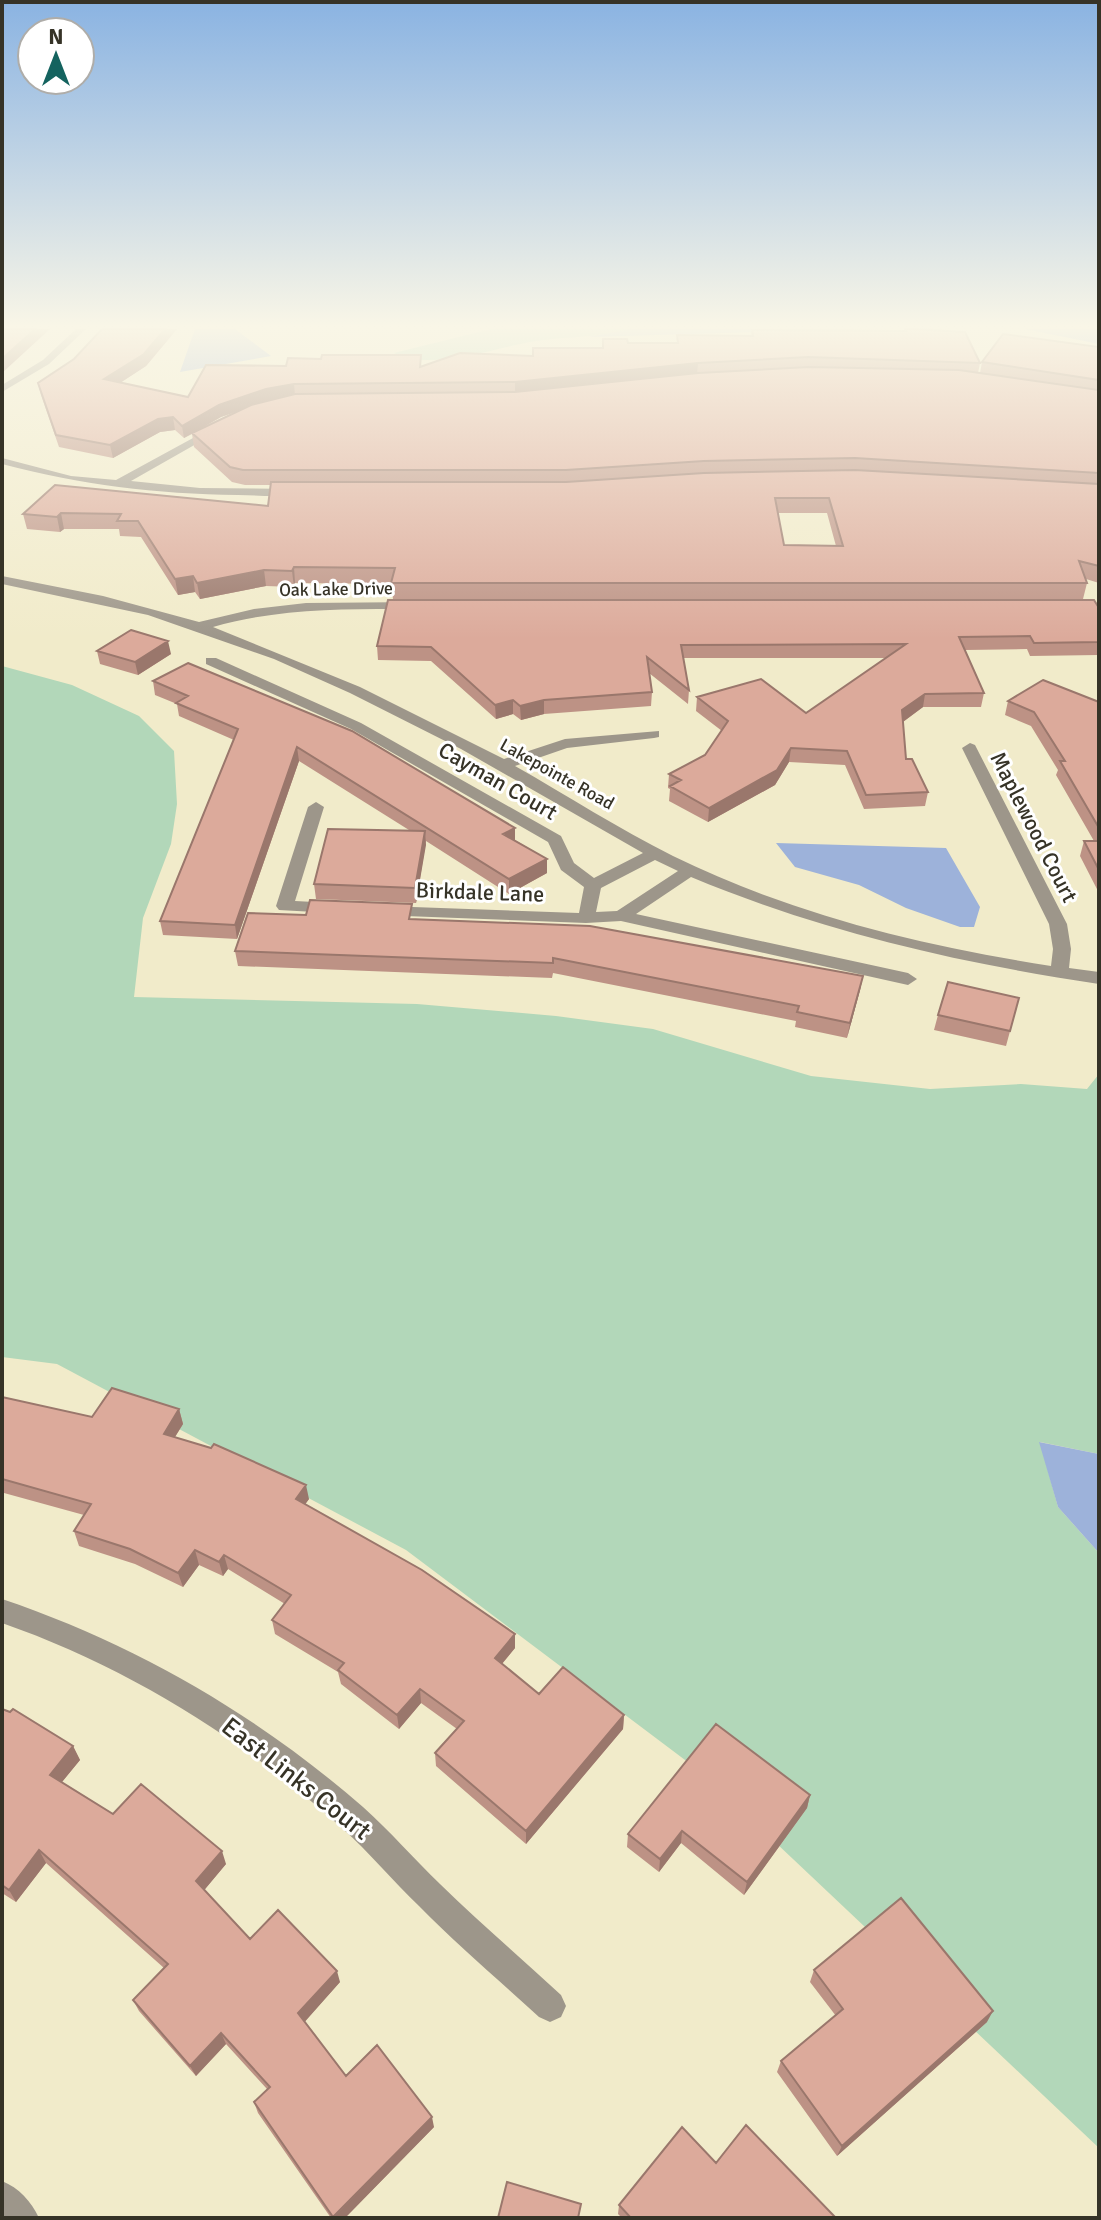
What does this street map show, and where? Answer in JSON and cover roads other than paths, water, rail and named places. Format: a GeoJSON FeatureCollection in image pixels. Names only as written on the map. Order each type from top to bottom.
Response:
{"type":"FeatureCollection","features":[{"type":"Feature","properties":{"kind":"street"},"geometry":{"type":"LineString","coordinates":[[117,484],[210,433]]}},
{"type":"Feature","properties":{"kind":"street"},"geometry":{"type":"LineString","coordinates":[[2,461],[71,479],[117,484],[200,491],[309,492]]}},
{"type":"Feature","properties":{"kind":"street","name":"Lakepointe Road"},"geometry":{"type":"LineString","coordinates":[[2,580],[97,599],[200,626],[364,695],[502,765],[656,853],[690,870],[790,909],[923,947],[1099,978]]}},
{"type":"Feature","properties":{"kind":"street","name":"Oak Lake Drive"},"geometry":{"type":"LineString","coordinates":[[200,626],[266,609],[295,606],[424,605]]}},
{"type":"Feature","properties":{"kind":"street","name":"Cayman Court"},"geometry":{"type":"LineString","coordinates":[[211,661],[356,726],[555,839],[567,866],[593,885]]}},
{"type":"Feature","properties":{"kind":"street"},"geometry":{"type":"LineString","coordinates":[[502,765],[565,744],[654,734]]}},
{"type":"Feature","properties":{"kind":"street","name":"Maplewood Court"},"geometry":{"type":"LineString","coordinates":[[970,748],[1058,924],[1062,949],[1059,973]]}},
{"type":"Feature","properties":{"kind":"street","name":"Birkdale Lane"},"geometry":{"type":"LineString","coordinates":[[316,807],[285,906],[586,918]]}},
{"type":"Feature","properties":{"kind":"street"},"geometry":{"type":"LineString","coordinates":[[656,853],[593,885],[586,918],[621,916],[908,979]]}},
{"type":"Feature","properties":{"kind":"street"},"geometry":{"type":"LineString","coordinates":[[621,916],[690,870]]}},
{"type":"Feature","properties":{"kind":"street","name":"East Links Court"},"geometry":{"type":"LineString","coordinates":[[2,1611],[98,1648],[180,1692],[254,1742],[352,1817],[431,1897],[550,2006]]}},
{"type":"Feature","properties":{"kind":"street"},"geometry":{"type":"LineString","coordinates":[[2,2198],[21,2218]]}},
{"type":"Feature","properties":{"kind":"water"},"geometry":{"type":"Polygon","coordinates":[[[776,843],[946,848],[980,907],[974,927],[960,927],[906,908],[859,885],[795,867],[776,843]]]}},
{"type":"Feature","properties":{"kind":"water"},"geometry":{"type":"Polygon","coordinates":[[[1039,1442],[1099,1454],[1099,1553],[1058,1507],[1039,1442]]]}}]}
